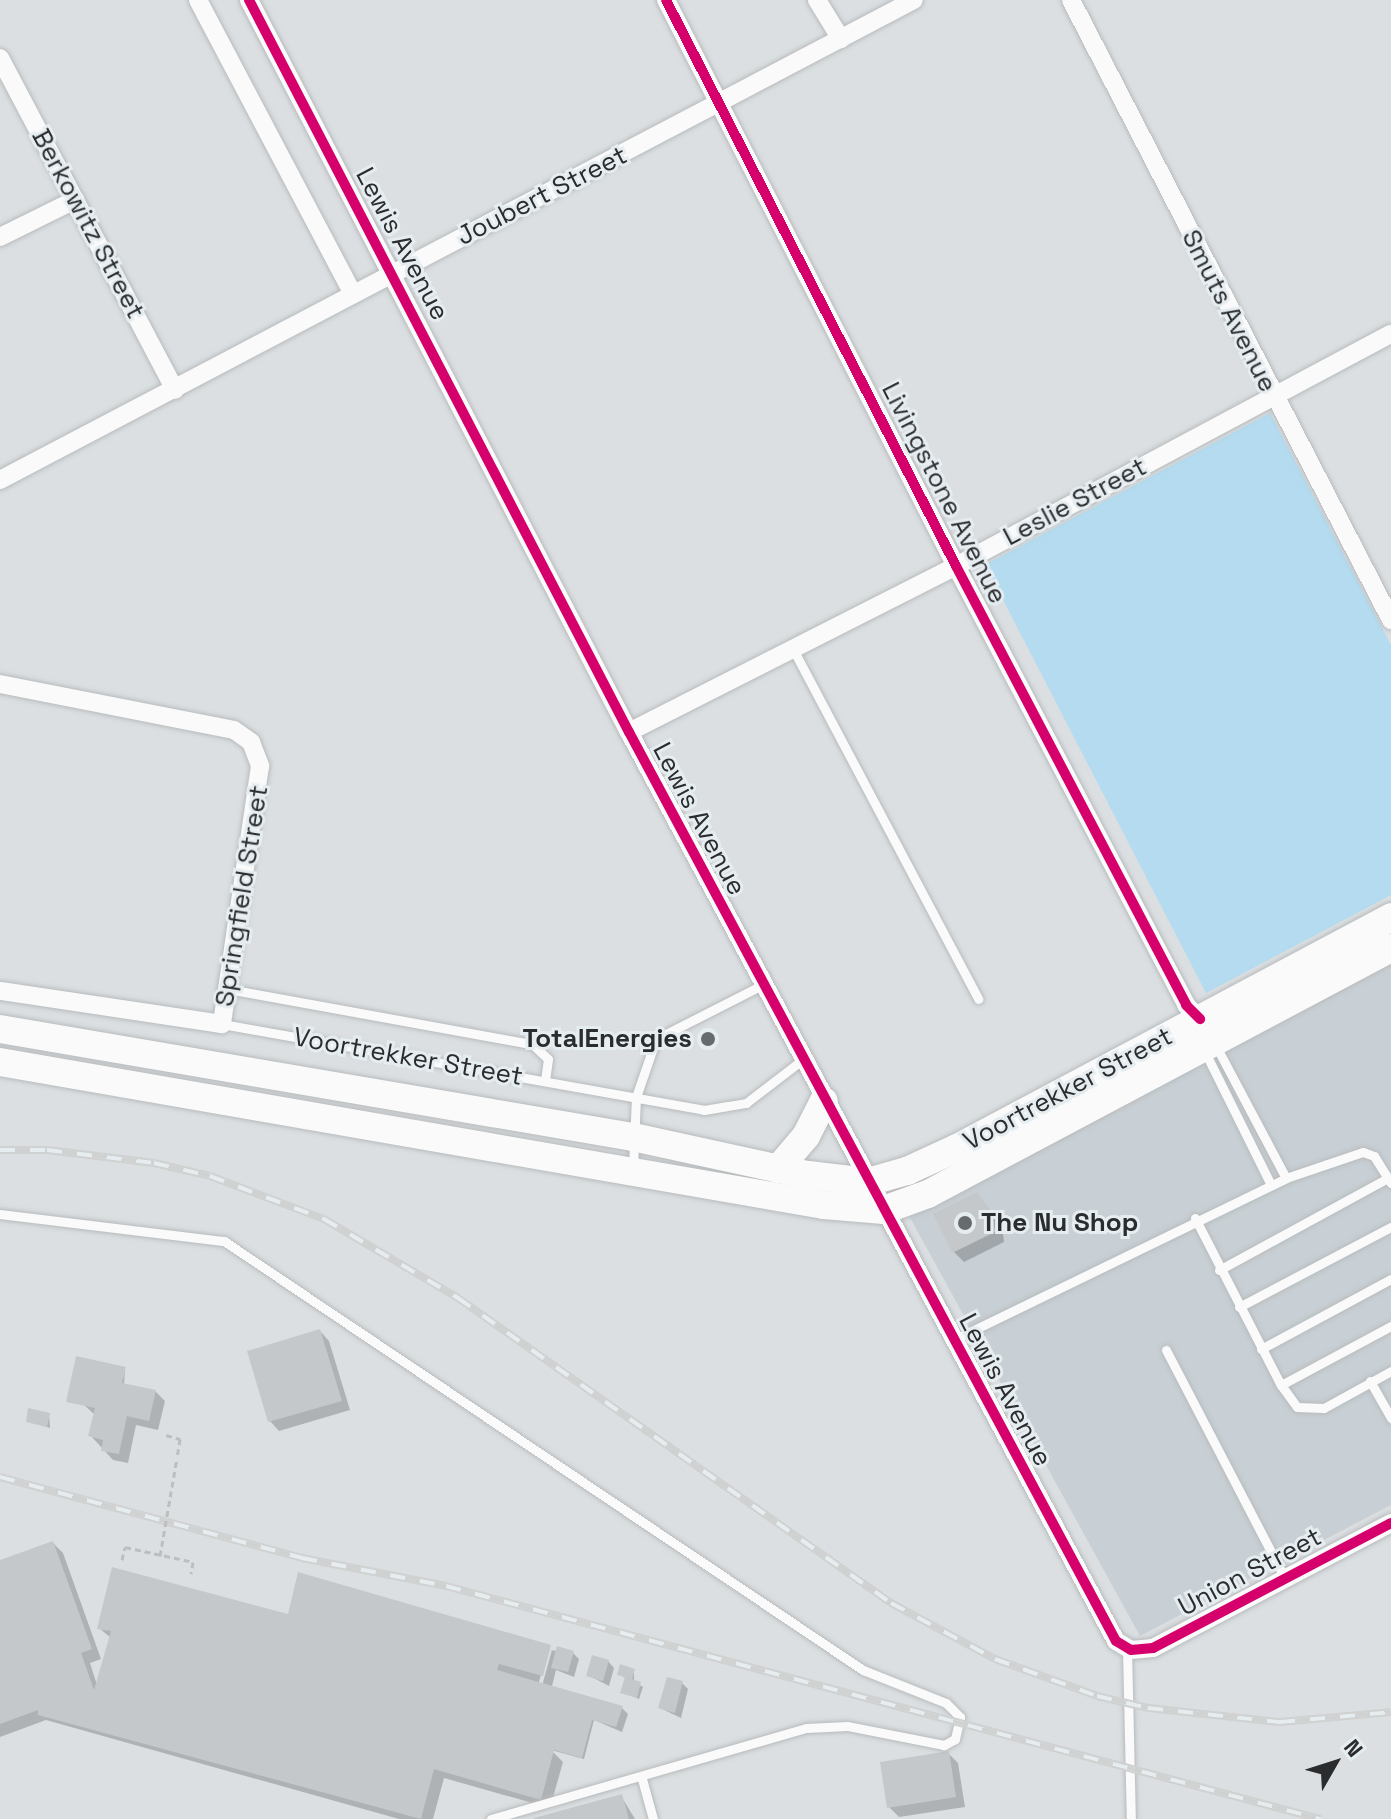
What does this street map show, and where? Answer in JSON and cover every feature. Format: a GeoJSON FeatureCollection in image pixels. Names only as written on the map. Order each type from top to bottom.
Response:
{"type":"FeatureCollection","features":[{"type":"Feature","properties":{"kind":"main road","name":"Voortrekker Street"},"geometry":{"type":"LineString","coordinates":[[884,1210],[928,1194],[1199,1028],[1391,917]]}},
{"type":"Feature","properties":{"kind":"main road","name":"Voortrekker Street"},"geometry":{"type":"LineString","coordinates":[[868,1182],[907,1171],[1199,1028],[1391,948]]}},
{"type":"Feature","properties":{"kind":"main road"},"geometry":{"type":"LineString","coordinates":[[0,1029],[261,1071],[633,1137],[778,1169],[868,1182]]}},
{"type":"Feature","properties":{"kind":"main road"},"geometry":{"type":"LineString","coordinates":[[0,1062],[824,1205],[884,1210]]}},
{"type":"Feature","properties":{"kind":"main road"},"geometry":{"type":"LineString","coordinates":[[254,1105],[261,1071]]}},
{"type":"Feature","properties":{"kind":"main road"},"geometry":{"type":"LineString","coordinates":[[778,1169],[811,1129],[824,1101]]}},
{"type":"Feature","properties":{"kind":"street"},"geometry":{"type":"LineString","coordinates":[[198,0],[353,294]]}},
{"type":"Feature","properties":{"kind":"street","name":"Lewis Avenue"},"geometry":{"type":"LineString","coordinates":[[249,0],[762,985],[1107,1627],[1127,1649]]}},
{"type":"Feature","properties":{"kind":"street","name":"Livingstone Avenue"},"geometry":{"type":"LineString","coordinates":[[666,0],[956,566],[1199,1028]]}},
{"type":"Feature","properties":{"kind":"street"},"geometry":{"type":"LineString","coordinates":[[817,0],[841,39]]}},
{"type":"Feature","properties":{"kind":"street","name":"Joubert Street"},"geometry":{"type":"LineString","coordinates":[[0,480],[914,0]]}},
{"type":"Feature","properties":{"kind":"street","name":"Smuts Avenue"},"geometry":{"type":"LineString","coordinates":[[1071,0],[1272,396],[1391,620]]}},
{"type":"Feature","properties":{"kind":"street","name":"Berkowitz Street"},"geometry":{"type":"LineString","coordinates":[[0,58],[175,390]]}},
{"type":"Feature","properties":{"kind":"street"},"geometry":{"type":"LineString","coordinates":[[0,237],[75,200]]}},
{"type":"Feature","properties":{"kind":"street","name":"Leslie Street"},"geometry":{"type":"LineString","coordinates":[[629,732],[956,566],[1391,334]]}},
{"type":"Feature","properties":{"kind":"street","name":"Springfield Street"},"geometry":{"type":"LineString","coordinates":[[0,684],[226,728],[251,742],[260,775],[222,1024]]}},
{"type":"Feature","properties":{"kind":"street","name":"Voortrekker Street"},"geometry":{"type":"LineString","coordinates":[[0,991],[222,1024]]}},
{"type":"Feature","properties":{"kind":"street","name":"Union Street"},"geometry":{"type":"LineString","coordinates":[[1127,1649],[1153,1648],[1391,1523]]}},
{"type":"Feature","properties":{"kind":"lane"},"geometry":{"type":"LineString","coordinates":[[793,649],[978,999]]}},
{"type":"Feature","properties":{"kind":"lane"},"geometry":{"type":"LineString","coordinates":[[633,1171],[636,1097],[656,1039],[762,985]]}},
{"type":"Feature","properties":{"kind":"lane"},"geometry":{"type":"LineString","coordinates":[[228,989],[532,1044],[548,1059],[545,1081]]}},
{"type":"Feature","properties":{"kind":"lane","name":"Voortrekker Street"},"geometry":{"type":"LineString","coordinates":[[222,1024],[704,1110],[732,1108],[760,1094],[802,1060]]}},
{"type":"Feature","properties":{"kind":"lane","name":"Livingstone Avenue"},"geometry":{"type":"LineString","coordinates":[[1199,1028],[1286,1178]]}},
{"type":"Feature","properties":{"kind":"lane","name":"Livingstone Avenue"},"geometry":{"type":"LineString","coordinates":[[1199,1028],[1271,1185]]}},
{"type":"Feature","properties":{"kind":"lane"},"geometry":{"type":"LineString","coordinates":[[953,1340],[1195,1218],[1286,1178],[1363,1152],[1374,1156],[1390,1181],[1219,1270]]}},
{"type":"Feature","properties":{"kind":"lane"},"geometry":{"type":"LineString","coordinates":[[0,1214],[224,1241],[863,1670],[946,1703],[960,1717],[955,1739],[944,1745],[820,1726],[777,1733],[642,1779],[491,1819]]}},
{"type":"Feature","properties":{"kind":"lane"},"geometry":{"type":"LineString","coordinates":[[1195,1218],[1219,1270],[1291,1401],[1310,1411],[1391,1371]]}},
{"type":"Feature","properties":{"kind":"lane"},"geometry":{"type":"LineString","coordinates":[[1239,1307],[1391,1227]]}},
{"type":"Feature","properties":{"kind":"lane"},"geometry":{"type":"LineString","coordinates":[[1261,1349],[1391,1279]]}},
{"type":"Feature","properties":{"kind":"lane"},"geometry":{"type":"LineString","coordinates":[[1281,1385],[1391,1326]]}},
{"type":"Feature","properties":{"kind":"lane"},"geometry":{"type":"LineString","coordinates":[[1166,1350],[1285,1579]]}},
{"type":"Feature","properties":{"kind":"lane"},"geometry":{"type":"LineString","coordinates":[[1370,1381],[1391,1418]]}},
{"type":"Feature","properties":{"kind":"lane"},"geometry":{"type":"LineString","coordinates":[[1127,1649],[1123,1669],[1131,1819]]}},
{"type":"Feature","properties":{"kind":"lane"},"geometry":{"type":"LineString","coordinates":[[642,1779],[653,1819]]}},
{"type":"Feature","properties":{"kind":"path"},"geometry":{"type":"LineString","coordinates":[[160,1556],[180,1439],[166,1435]]}},
{"type":"Feature","properties":{"kind":"path"},"geometry":{"type":"LineString","coordinates":[[122,1560],[125,1547],[193,1562],[191,1574]]}},
{"type":"Feature","properties":{"kind":"shaded area"},"geometry":{"type":"Polygon","coordinates":[[[1270,413],[1391,645],[1391,895],[1206,993],[985,565],[1270,413]]]}},
{"type":"Feature","properties":{"kind":"shaded area"},"geometry":{"type":"Polygon","coordinates":[[[1391,962],[1391,1505],[1140,1636],[909,1216],[1391,962]]]}},
{"type":"Feature","properties":{"kind":"building","name":"The Nu Shop"},"geometry":{"type":"Polygon","coordinates":[[[977,1192],[992,1213],[995,1232],[952,1253],[933,1214],[977,1192]]]}},
{"type":"Feature","properties":{"kind":"building"},"geometry":{"type":"Polygon","coordinates":[[[320,1329],[342,1401],[268,1422],[247,1351],[320,1329]]]}},
{"type":"Feature","properties":{"kind":"building"},"geometry":{"type":"Polygon","coordinates":[[[76,1356],[126,1367],[122,1383],[156,1390],[149,1421],[127,1416],[119,1454],[101,1451],[103,1440],[88,1436],[95,1408],[66,1402],[76,1356]]]}},
{"type":"Feature","properties":{"kind":"building"},"geometry":{"type":"Polygon","coordinates":[[[28,1408],[50,1413],[47,1427],[26,1422],[28,1408]]]}},
{"type":"Feature","properties":{"kind":"building"},"geometry":{"type":"Polygon","coordinates":[[[53,1541],[92,1649],[81,1653],[94,1690],[111,1631],[97,1629],[112,1567],[288,1614],[298,1572],[551,1645],[543,1676],[499,1664],[497,1670],[623,1706],[616,1727],[592,1720],[582,1758],[554,1750],[541,1800],[434,1769],[421,1819],[38,1715],[38,1710],[0,1724],[0,1560],[53,1541]]]}},
{"type":"Feature","properties":{"kind":"building"},"geometry":{"type":"Polygon","coordinates":[[[557,1646],[574,1651],[568,1672],[551,1668],[557,1646]]]}},
{"type":"Feature","properties":{"kind":"building"},"geometry":{"type":"Polygon","coordinates":[[[592,1655],[609,1660],[603,1681],[586,1676],[592,1655]]]}},
{"type":"Feature","properties":{"kind":"building"},"geometry":{"type":"Polygon","coordinates":[[[620,1664],[635,1669],[632,1679],[641,1682],[637,1698],[620,1693],[625,1677],[617,1675],[620,1664]]]}},
{"type":"Feature","properties":{"kind":"building"},"geometry":{"type":"Polygon","coordinates":[[[667,1677],[683,1681],[675,1713],[658,1708],[667,1677]]]}},
{"type":"Feature","properties":{"kind":"building"},"geometry":{"type":"Polygon","coordinates":[[[949,1751],[956,1797],[887,1808],[880,1762],[949,1751]]]}},
{"type":"Feature","properties":{"kind":"building"},"geometry":{"type":"Polygon","coordinates":[[[622,1794],[629,1819],[534,1819],[534,1818],[622,1794]]]}},
{"type":"Feature","properties":{"kind":"railway"},"geometry":{"type":"LineString","coordinates":[[0,1150],[47,1150],[154,1163],[210,1176],[324,1219],[458,1298],[891,1603],[995,1659],[1097,1696],[1148,1708],[1280,1722],[1391,1712]]}},
{"type":"Feature","properties":{"kind":"railway"},"geometry":{"type":"LineString","coordinates":[[0,1477],[302,1558],[446,1586],[1320,1819]]}},
{"type":"Feature","properties":{"kind":"cycle path"},"geometry":{"type":"LineString","coordinates":[[249,0],[629,732],[1116,1641],[1131,1650],[1153,1648],[1391,1523]]}},
{"type":"Feature","properties":{"kind":"cycle path"},"geometry":{"type":"LineString","coordinates":[[666,0],[956,566],[1186,1005],[1200,1019]]}},
{"type":"Feature","properties":{"kind":"place","name":"TotalEnergies"},"geometry":{"type":"Point","coordinates":[708,1039]}},
{"type":"Feature","properties":{"kind":"place","name":"The Nu Shop"},"geometry":{"type":"Point","coordinates":[965,1223]}}]}
